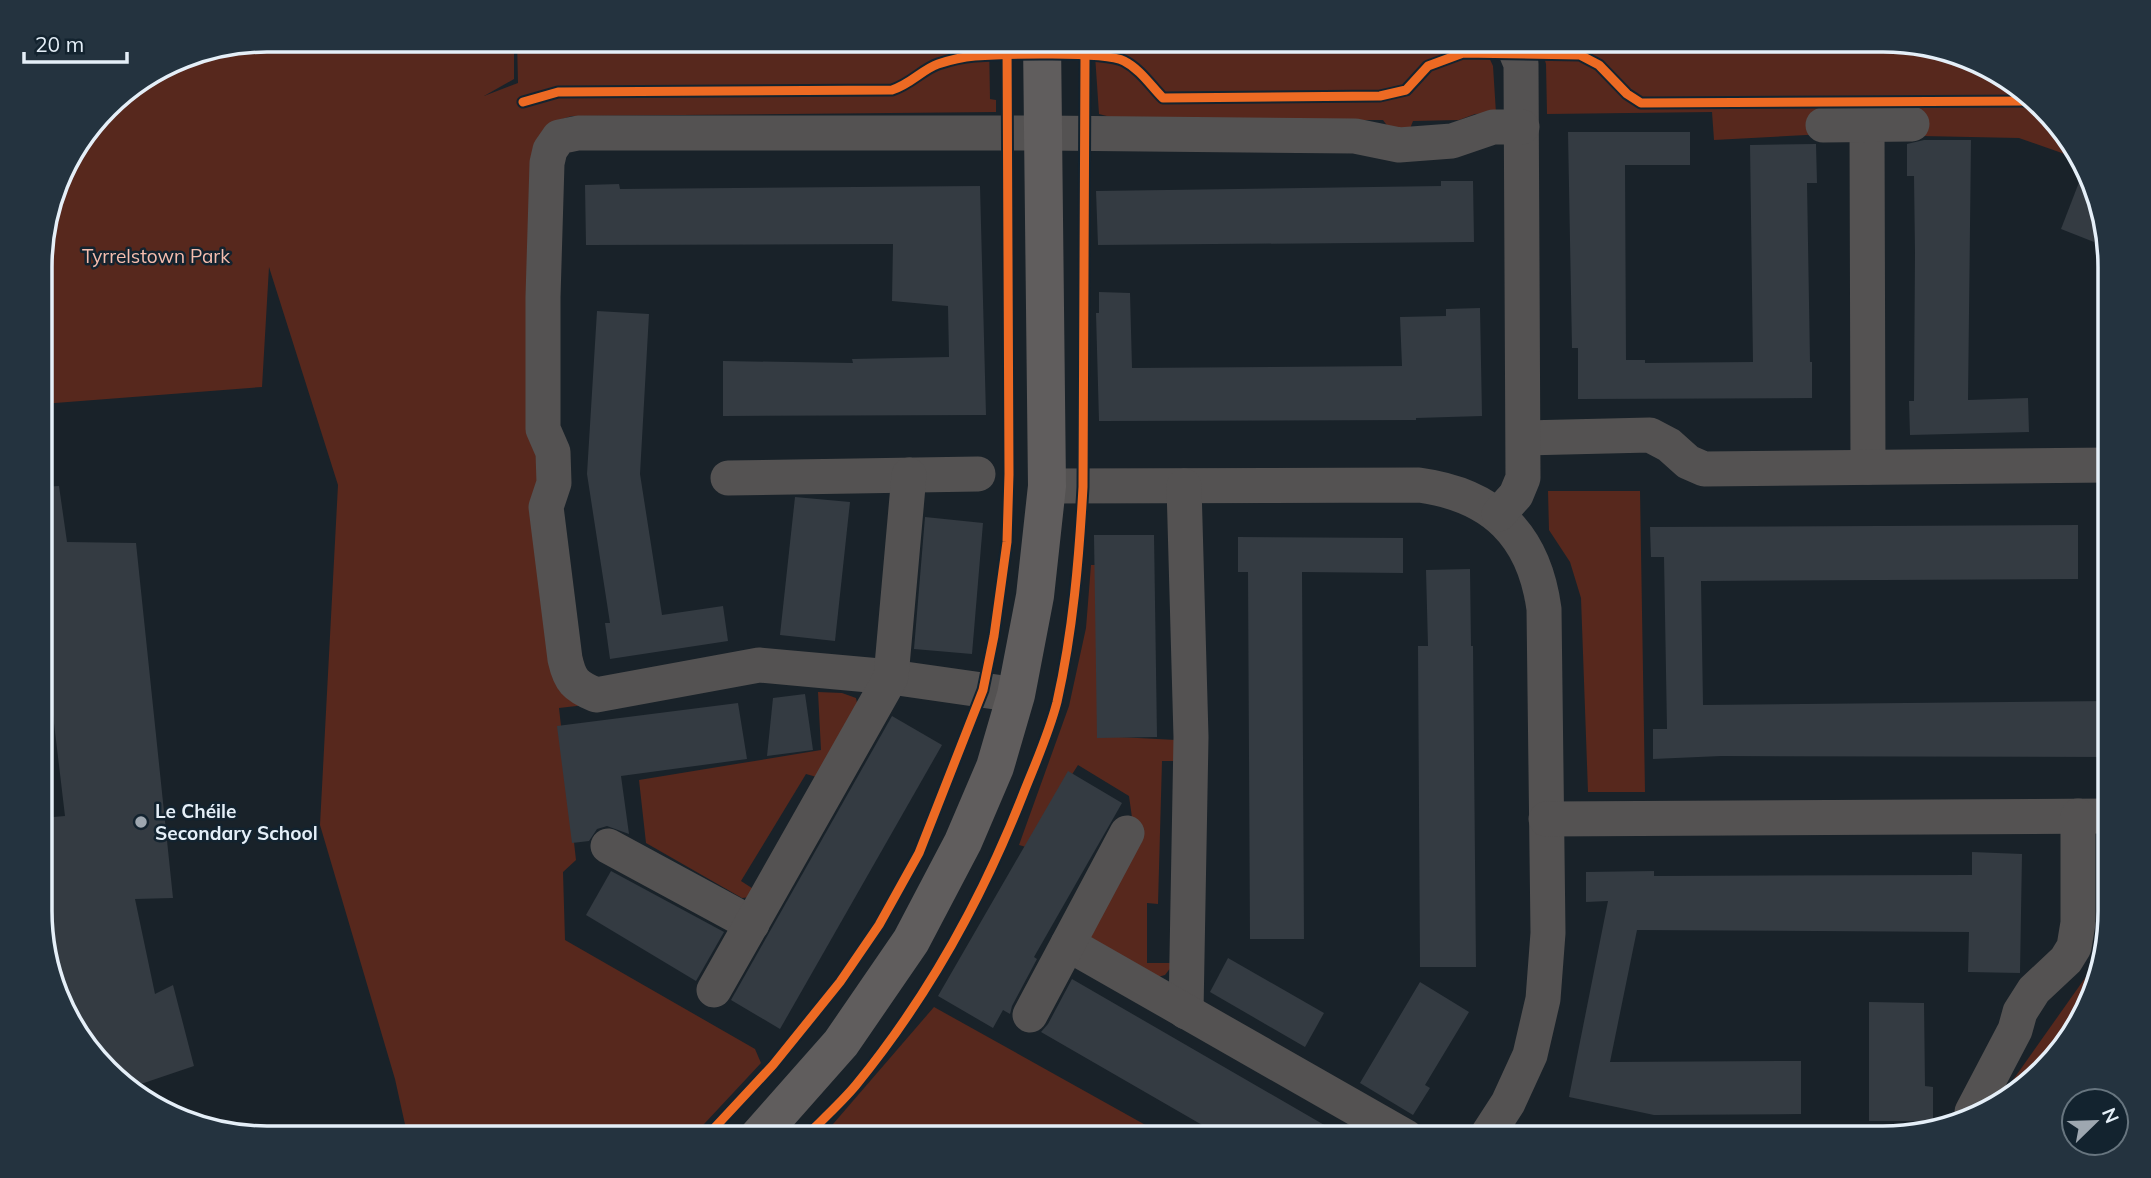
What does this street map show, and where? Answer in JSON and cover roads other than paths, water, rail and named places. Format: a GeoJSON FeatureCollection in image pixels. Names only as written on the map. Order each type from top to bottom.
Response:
{"type":"FeatureCollection","features":[{"type":"Feature","properties":{"kind":"street"},"geometry":{"type":"LineString","coordinates":[[1499,514],[1516,495],[1523,478],[1521,64],[1516,52]]}},
{"type":"Feature","properties":{"kind":"street"},"geometry":{"type":"LineString","coordinates":[[768,1126],[841,1043],[911,941],[963,842],[990,780],[1017,695],[1035,596],[1047,486],[1042,53]]}},
{"type":"Feature","properties":{"kind":"street"},"geometry":{"type":"LineString","coordinates":[[1867,124],[1868,467]]}},
{"type":"Feature","properties":{"kind":"street"},"geometry":{"type":"LineString","coordinates":[[1823,125],[1912,124]]}},
{"type":"Feature","properties":{"kind":"street"},"geometry":{"type":"LineString","coordinates":[[1017,695],[891,677],[759,666],[596,695],[579,688],[569,675],[546,507],[554,482],[552,453],[543,429],[547,163],[550,150],[559,137],[578,133],[1043,132],[1355,136],[1399,145],[1452,141],[1493,127],[1522,127]]}},
{"type":"Feature","properties":{"kind":"street"},"geometry":{"type":"LineString","coordinates":[[1524,438],[1650,435],[1669,445],[1688,462],[1704,469],[2098,465]]}},
{"type":"Feature","properties":{"kind":"street"},"geometry":{"type":"LineString","coordinates":[[728,478],[978,474]]}},
{"type":"Feature","properties":{"kind":"street"},"geometry":{"type":"LineString","coordinates":[[714,990],[891,677],[909,475]]}},
{"type":"Feature","properties":{"kind":"street"},"geometry":{"type":"LineString","coordinates":[[1047,486],[1419,485],[1470,498],[1499,514],[1515,532],[1529,553],[1541,584],[1544,609],[1548,933],[1543,999],[1530,1055],[1496,1125]]}},
{"type":"Feature","properties":{"kind":"street"},"geometry":{"type":"LineString","coordinates":[[1184,486],[1191,737],[1186,1012]]}},
{"type":"Feature","properties":{"kind":"street"},"geometry":{"type":"LineString","coordinates":[[1546,819],[2094,816],[2074,947],[2066,960],[2034,990],[1976,1104]]}},
{"type":"Feature","properties":{"kind":"street"},"geometry":{"type":"LineString","coordinates":[[1030,1015],[1127,833]]}},
{"type":"Feature","properties":{"kind":"street"},"geometry":{"type":"LineString","coordinates":[[608,846],[752,924]]}},
{"type":"Feature","properties":{"kind":"street"},"geometry":{"type":"LineString","coordinates":[[1069,944],[1384,1125]]}},
{"type":"Feature","properties":{"kind":"place","name":"Le Chéile Secondary School"},"geometry":{"type":"Point","coordinates":[141,822]}},
{"type":"Feature","properties":{"kind":"park label","name":"Tyrrelstown Park"},"geometry":{"type":"Point","coordinates":[156,256]}}]}
